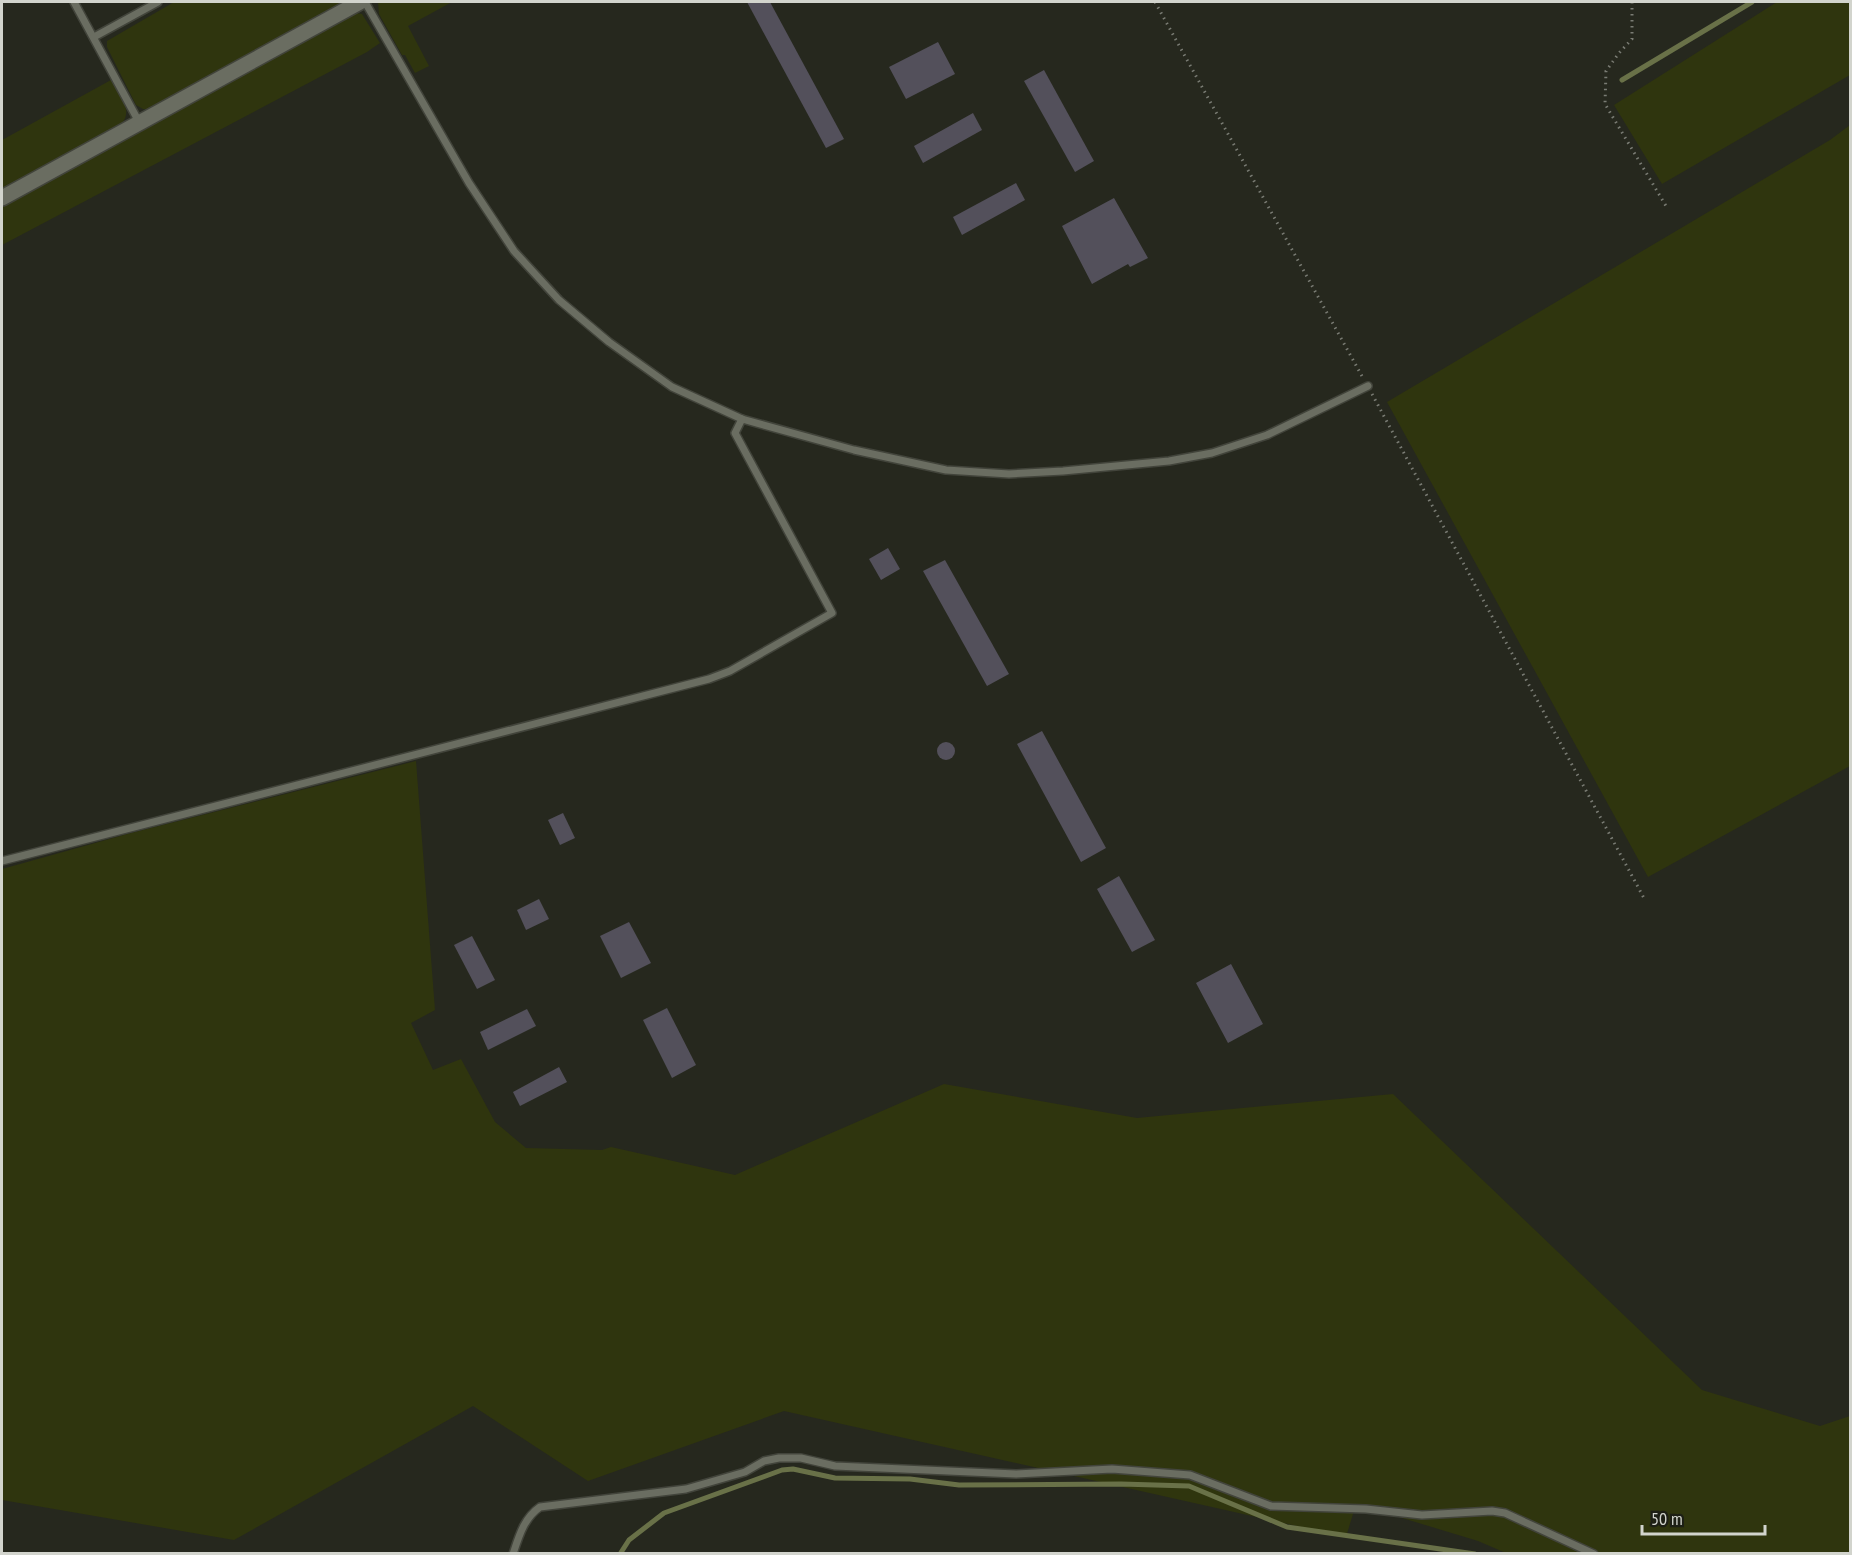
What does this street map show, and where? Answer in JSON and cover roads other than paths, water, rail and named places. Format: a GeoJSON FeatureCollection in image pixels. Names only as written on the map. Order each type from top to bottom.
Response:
{"type":"FeatureCollection","features":[{"type":"Feature","properties":{"kind":"street"},"geometry":{"type":"LineString","coordinates":[[2,198],[360,2]]}},
{"type":"Feature","properties":{"kind":"lane"},"geometry":{"type":"LineString","coordinates":[[74,2],[139,123]]}},
{"type":"Feature","properties":{"kind":"lane"},"geometry":{"type":"LineString","coordinates":[[94,37],[158,2]]}},
{"type":"Feature","properties":{"kind":"lane"},"geometry":{"type":"LineString","coordinates":[[365,2],[469,183],[514,251],[559,300],[609,342],[672,387],[742,419],[854,450],[946,470],[1009,474],[1170,461],[1212,453],[1266,435],[1368,386]]}},
{"type":"Feature","properties":{"kind":"lane"},"geometry":{"type":"LineString","coordinates":[[2,861],[709,679],[730,672],[832,613],[735,433],[742,419]]}},
{"type":"Feature","properties":{"kind":"lane"},"geometry":{"type":"LineString","coordinates":[[513,1554],[522,1527],[533,1512],[540,1507],[686,1489],[745,1472],[764,1461],[779,1458],[801,1458],[835,1466],[1016,1474],[1112,1469],[1190,1475],[1271,1506],[1366,1509],[1422,1515],[1483,1511],[1505,1513],[1594,1554]]}},
{"type":"Feature","properties":{"kind":"waterway"},"geometry":{"type":"LineString","coordinates":[[1622,80],[1752,2]]}},
{"type":"Feature","properties":{"kind":"waterway"},"geometry":{"type":"LineString","coordinates":[[620,1554],[629,1540],[664,1513],[782,1470],[793,1469],[835,1478],[910,1479],[959,1485],[1189,1486],[1287,1527],[1475,1554]]}}]}
